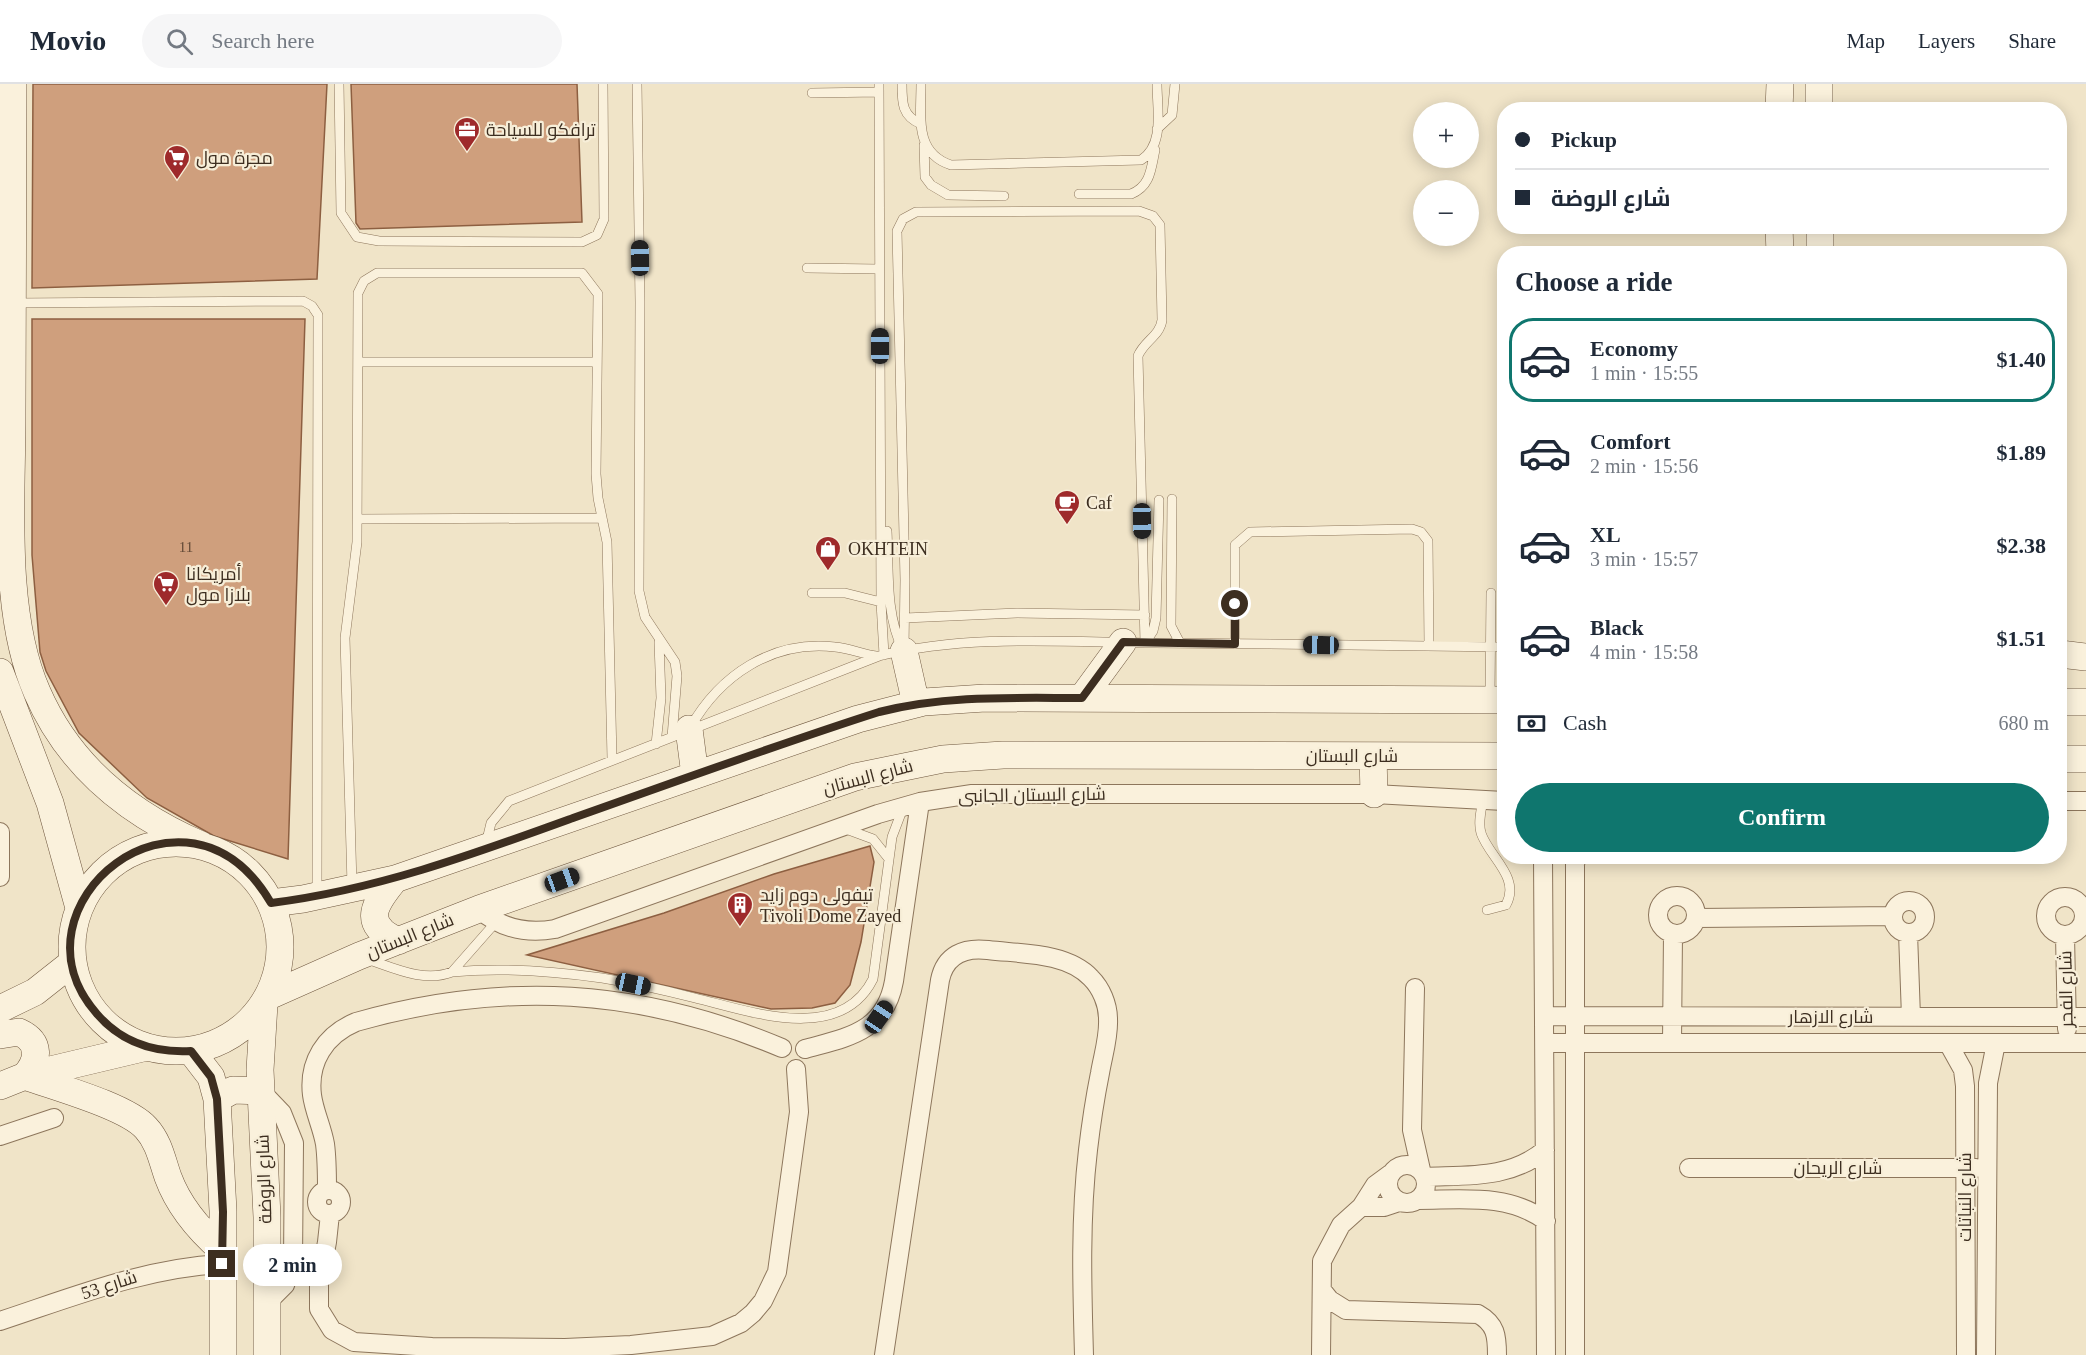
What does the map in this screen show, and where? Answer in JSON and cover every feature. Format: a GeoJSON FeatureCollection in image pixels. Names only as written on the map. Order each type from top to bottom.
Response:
{"type":"FeatureCollection","features":[{"type":"Feature","properties":{"kind":"street"},"geometry":{"type":"LineString","coordinates":[[0,1086],[25,1076],[147,1047],[191,1051],[225,1040],[253,1018],[267,1000],[279,966],[281,950],[280,934],[271,903],[262,887],[243,867],[219,852],[201,846],[139,813],[94,776],[68,745],[50,718],[27,665],[19,637],[12,537],[13,84]]}},
{"type":"Feature","properties":{"kind":"street"},"geometry":{"type":"LineString","coordinates":[[1779,102],[1780,84]]}},
{"type":"Feature","properties":{"kind":"street"},"geometry":{"type":"LineString","coordinates":[[1819,84],[1819,102]]}},
{"type":"Feature","properties":{"kind":"street"},"geometry":{"type":"LineString","coordinates":[[1082,698],[1134,642]]}},
{"type":"Feature","properties":{"kind":"street"},"geometry":{"type":"LineString","coordinates":[[889,654],[916,704]]}},
{"type":"Feature","properties":{"kind":"street"},"geometry":{"type":"LineString","coordinates":[[2067,655],[2086,657]]}},
{"type":"Feature","properties":{"kind":"street"},"geometry":{"type":"LineString","coordinates":[[2,689],[50,803],[79,908]]}},
{"type":"Feature","properties":{"kind":"street"},"geometry":{"type":"LineString","coordinates":[[271,903],[317,897],[395,879],[485,850],[858,719],[916,704],[966,698],[1497,700]]}},
{"type":"Feature","properties":{"kind":"street"},"geometry":{"type":"LineString","coordinates":[[2067,702],[2086,702]]}},
{"type":"Feature","properties":{"kind":"street"},"geometry":{"type":"LineString","coordinates":[[680,733],[695,775]]}},
{"type":"Feature","properties":{"kind":"street","name":"شارع البستان"},"geometry":{"type":"LineString","coordinates":[[267,1000],[359,956],[398,941],[488,915],[855,777],[913,764],[1003,755],[1497,756]]}},
{"type":"Feature","properties":{"kind":"street"},"geometry":{"type":"LineString","coordinates":[[1373,756],[1374,794]]}},
{"type":"Feature","properties":{"kind":"street"},"geometry":{"type":"LineString","coordinates":[[2067,759],[2086,759]]}},
{"type":"Feature","properties":{"kind":"street","name":"شارع البستان الجانبى"},"geometry":{"type":"LineString","coordinates":[[488,915],[531,932],[555,929],[838,828],[912,804],[998,793],[1374,794],[1497,801]]}},
{"type":"Feature","properties":{"kind":"street"},"geometry":{"type":"LineString","coordinates":[[2067,801],[2086,801]]}},
{"type":"Feature","properties":{"kind":"street"},"geometry":{"type":"LineString","coordinates":[[324,1191],[325,1145],[312,1097],[314,1066],[329,1038],[341,1028],[356,1022],[454,1000],[521,995],[577,996],[621,1001],[687,1014],[782,1048],[793,1042],[805,1049],[859,1032],[875,1021],[887,1006],[894,981],[912,804]]}},
{"type":"Feature","properties":{"kind":"street"},"geometry":{"type":"LineString","coordinates":[[0,832],[0,877]]}},
{"type":"Feature","properties":{"kind":"street"},"geometry":{"type":"LineString","coordinates":[[147,1047],[117,1033],[92,1009],[77,979],[73,962],[73,928],[79,908],[99,876],[128,853],[164,843],[201,846]]}},
{"type":"Feature","properties":{"kind":"street"},"geometry":{"type":"LineString","coordinates":[[1543,864],[1546,1355]]}},
{"type":"Feature","properties":{"kind":"street"},"geometry":{"type":"LineString","coordinates":[[1575,1355],[1577,864]]}},
{"type":"Feature","properties":{"kind":"street"},"geometry":{"type":"LineString","coordinates":[[395,879],[375,907],[374,918],[378,928],[398,941]]}},
{"type":"Feature","properties":{"kind":"street"},"geometry":{"type":"LineString","coordinates":[[1681,896],[1690,900],[1695,908],[1696,918],[1692,927],[1683,933],[1673,934],[1664,929],[1659,921],[1658,911],[1663,902],[1671,897],[1681,896]]}},
{"type":"Feature","properties":{"kind":"street"},"geometry":{"type":"LineString","coordinates":[[2068,897],[2078,901],[2084,910],[2085,920],[2074,934],[2065,936],[2055,933],[2048,925],[2046,915],[2049,905],[2058,898],[2068,897]]}},
{"type":"Feature","properties":{"kind":"street"},"geometry":{"type":"LineString","coordinates":[[1914,901],[1922,906],[1926,915],[1924,924],[1918,931],[1908,933],[1900,930],[1893,916],[1897,907],[1904,902],[1914,901]]}},
{"type":"Feature","properties":{"kind":"street"},"geometry":{"type":"LineString","coordinates":[[1696,918],[1893,916]]}},
{"type":"Feature","properties":{"kind":"street"},"geometry":{"type":"LineString","coordinates":[[1908,933],[1911,1017]]}},
{"type":"Feature","properties":{"kind":"street"},"geometry":{"type":"LineString","coordinates":[[1672,1043],[1673,934]]}},
{"type":"Feature","properties":{"kind":"street","name":"شارع الفجر"},"geometry":{"type":"LineString","coordinates":[[2065,936],[2067,1042]]}},
{"type":"Feature","properties":{"kind":"street"},"geometry":{"type":"LineString","coordinates":[[884,1355],[939,980],[942,971],[952,957],[960,952],[977,949],[1067,961],[1091,977],[1106,1002],[1108,1032],[1092,1121],[1083,1211],[1081,1271],[1084,1355]]}},
{"type":"Feature","properties":{"kind":"street"},"geometry":{"type":"LineString","coordinates":[[0,1009],[51,982],[73,962]]}},
{"type":"Feature","properties":{"kind":"street"},"geometry":{"type":"LineString","coordinates":[[1415,988],[1412,1130],[1425,1190],[1418,1200]]}},
{"type":"Feature","properties":{"kind":"street","name":"شارع الروضة"},"geometry":{"type":"LineString","coordinates":[[267,1000],[261,1048],[267,1217],[267,1355]]}},
{"type":"Feature","properties":{"kind":"street","name":"شارع الازهار"},"geometry":{"type":"LineString","coordinates":[[1545,1016],[2086,1017]]}},
{"type":"Feature","properties":{"kind":"street"},"geometry":{"type":"LineString","coordinates":[[0,1035],[19,1032],[32,1040],[36,1047],[35,1062],[25,1076]]}},
{"type":"Feature","properties":{"kind":"street","name":"شارع الازهار"},"geometry":{"type":"LineString","coordinates":[[1545,1043],[2086,1042]]}},
{"type":"Feature","properties":{"kind":"street","name":"شارع النباتات"},"geometry":{"type":"LineString","coordinates":[[1948,1043],[1963,1070],[1966,1355]]}},
{"type":"Feature","properties":{"kind":"street","name":"شارع النباتات"},"geometry":{"type":"LineString","coordinates":[[1986,1355],[1988,1083],[1996,1043]]}},
{"type":"Feature","properties":{"kind":"street"},"geometry":{"type":"LineString","coordinates":[[782,1048],[781,1061],[789,1068],[796,1069],[805,1062],[805,1049]]}},
{"type":"Feature","properties":{"kind":"street"},"geometry":{"type":"LineString","coordinates":[[191,1051],[211,1077],[217,1099],[223,1355]]}},
{"type":"Feature","properties":{"kind":"street"},"geometry":{"type":"LineString","coordinates":[[327,1213],[325,1256],[319,1284],[319,1309],[332,1330],[354,1342],[432,1347],[565,1348],[631,1345],[712,1336],[734,1327],[753,1313],[767,1294],[777,1272],[799,1112],[796,1069]]}},
{"type":"Feature","properties":{"kind":"street"},"geometry":{"type":"LineString","coordinates":[[25,1076],[119,1109],[134,1117],[156,1141],[168,1178],[190,1218],[222,1257]]}},
{"type":"Feature","properties":{"kind":"street"},"geometry":{"type":"LineString","coordinates":[[217,1099],[233,1090],[261,1091],[282,1113],[292,1133],[293,1261],[290,1273],[278,1295],[266,1304]]}},
{"type":"Feature","properties":{"kind":"street"},"geometry":{"type":"LineString","coordinates":[[0,1136],[54,1118]]}},
{"type":"Feature","properties":{"kind":"street"},"geometry":{"type":"LineString","coordinates":[[1399,1202],[1387,1187],[1399,1149],[1412,1130]]}},
{"type":"Feature","properties":{"kind":"street"},"geometry":{"type":"LineString","coordinates":[[1321,1355],[1322,1261],[1341,1225],[1361,1207],[1369,1191],[1391,1172],[1406,1164],[1423,1173],[1497,1174],[1528,1163],[1545,1150]]}},
{"type":"Feature","properties":{"kind":"street","name":"شارع الريحان"},"geometry":{"type":"LineString","coordinates":[[1689,1168],[1988,1168]]}},
{"type":"Feature","properties":{"kind":"street"},"geometry":{"type":"LineString","coordinates":[[294,1192],[336,1193],[341,1201],[338,1210],[327,1213],[294,1213]]}},
{"type":"Feature","properties":{"kind":"street"},"geometry":{"type":"LineString","coordinates":[[1361,1207],[1384,1207],[1399,1202],[1418,1200],[1498,1200],[1528,1209],[1546,1221]]}},
{"type":"Feature","properties":{"kind":"street","name":"شارع 53"},"geometry":{"type":"LineString","coordinates":[[0,1321],[131,1278],[222,1257]]}},
{"type":"Feature","properties":{"kind":"street"},"geometry":{"type":"LineString","coordinates":[[1322,1290],[1330,1300],[1346,1310],[1478,1314],[1493,1326],[1497,1335],[1497,1355]]}},
{"type":"Feature","properties":{"kind":"street"},"geometry":{"type":"LineString","coordinates":[[1321,1334],[1346,1310]]}},
{"type":"Feature","properties":{"kind":"lane"},"geometry":{"type":"LineString","coordinates":[[339,84],[339,202],[346,223],[357,237],[379,241],[582,242],[597,235],[603,219],[603,84]]}},
{"type":"Feature","properties":{"kind":"lane"},"geometry":{"type":"LineString","coordinates":[[637,84],[640,302],[639,591],[645,617],[659,640],[670,652],[677,676],[680,733]]}},
{"type":"Feature","properties":{"kind":"lane"},"geometry":{"type":"LineString","coordinates":[[902,84],[902,104],[906,113],[921,124]]}},
{"type":"Feature","properties":{"kind":"lane"},"geometry":{"type":"LineString","coordinates":[[921,84],[925,177],[940,192],[948,195],[1004,196]]}},
{"type":"Feature","properties":{"kind":"lane"},"geometry":{"type":"LineString","coordinates":[[1079,194],[1131,194],[1139,191],[1150,176],[1157,129],[1157,84]]}},
{"type":"Feature","properties":{"kind":"lane"},"geometry":{"type":"LineString","coordinates":[[1157,129],[1172,115],[1175,84]]}},
{"type":"Feature","properties":{"kind":"lane"},"geometry":{"type":"LineString","coordinates":[[812,93],[879,88],[881,602],[889,654]]}},
{"type":"Feature","properties":{"kind":"lane"},"geometry":{"type":"LineString","coordinates":[[924,144],[939,161],[951,165],[1131,162],[1150,155],[1155,146]]}},
{"type":"Feature","properties":{"kind":"lane"},"geometry":{"type":"LineString","coordinates":[[889,654],[904,618],[897,231],[903,219],[916,212],[1139,211],[1153,216],[1160,225],[1162,320],[1159,331],[1147,341],[1138,356],[1145,615],[1134,642]]}},
{"type":"Feature","properties":{"kind":"lane"},"geometry":{"type":"LineString","coordinates":[[807,268],[879,269]]}},
{"type":"Feature","properties":{"kind":"lane"},"geometry":{"type":"LineString","coordinates":[[352,889],[345,638],[357,542],[358,293],[364,281],[377,273],[582,273],[598,294],[596,474],[601,518],[608,542],[612,759]]}},
{"type":"Feature","properties":{"kind":"lane"},"geometry":{"type":"LineString","coordinates":[[13,303],[303,301],[312,306],[318,315],[317,897]]}},
{"type":"Feature","properties":{"kind":"lane"},"geometry":{"type":"LineString","coordinates":[[358,362],[597,362]]}},
{"type":"Feature","properties":{"kind":"lane"},"geometry":{"type":"LineString","coordinates":[[1172,499],[1170,626],[1180,643]]}},
{"type":"Feature","properties":{"kind":"lane"},"geometry":{"type":"LineString","coordinates":[[1134,642],[1153,631],[1156,618],[1159,500]]}},
{"type":"Feature","properties":{"kind":"lane"},"geometry":{"type":"LineString","coordinates":[[357,519],[601,518]]}},
{"type":"Feature","properties":{"kind":"lane"},"geometry":{"type":"LineString","coordinates":[[1235,644],[1235,544],[1244,535],[1250,532],[1412,530],[1421,532],[1428,541],[1429,646]]}},
{"type":"Feature","properties":{"kind":"lane"},"geometry":{"type":"LineString","coordinates":[[887,531],[893,626],[889,654]]}},
{"type":"Feature","properties":{"kind":"lane"},"geometry":{"type":"LineString","coordinates":[[812,593],[837,592],[881,602]]}},
{"type":"Feature","properties":{"kind":"lane"},"geometry":{"type":"LineString","coordinates":[[1491,593],[1491,647],[1497,700]]}},
{"type":"Feature","properties":{"kind":"lane"},"geometry":{"type":"LineString","coordinates":[[904,618],[1017,613],[1145,615]]}},
{"type":"Feature","properties":{"kind":"lane"},"geometry":{"type":"LineString","coordinates":[[656,744],[662,680],[659,640]]}},
{"type":"Feature","properties":{"kind":"lane"},"geometry":{"type":"LineString","coordinates":[[485,850],[491,823],[509,801],[612,759],[889,654],[977,642],[1497,647]]}},
{"type":"Feature","properties":{"kind":"lane"},"geometry":{"type":"LineString","coordinates":[[680,733],[727,679],[752,663],[779,651],[808,645],[889,654]]}},
{"type":"Feature","properties":{"kind":"lane"},"geometry":{"type":"LineString","coordinates":[[1483,800],[1480,832],[1497,860]]}},
{"type":"Feature","properties":{"kind":"lane"},"geometry":{"type":"LineString","coordinates":[[359,956],[418,975],[442,976],[452,972],[518,970],[567,974],[644,986],[770,1016],[790,1018],[831,1014],[845,1010],[857,1002],[873,979],[895,826],[912,804]]}},
{"type":"Feature","properties":{"kind":"lane"},"geometry":{"type":"LineString","coordinates":[[838,828],[862,833],[873,839],[889,859]]}},
{"type":"Feature","properties":{"kind":"lane"},"geometry":{"type":"LineString","coordinates":[[1487,910],[1506,904],[1511,888],[1500,864]]}},
{"type":"Feature","properties":{"kind":"lane"},"geometry":{"type":"LineString","coordinates":[[452,972],[488,915]]}},
{"type":"Feature","properties":{"kind":"building","name":"مجرة مول"},"geometry":{"type":"Polygon","coordinates":[[[33,84],[327,84],[317,279],[32,288],[33,84]]]}},
{"type":"Feature","properties":{"kind":"building","name":"ترافكو للسياحة"},"geometry":{"type":"Polygon","coordinates":[[[351,84],[577,84],[582,222],[360,229],[356,223],[351,84]]]}},
{"type":"Feature","properties":{"kind":"building","name":"أمريكانا بلازا مول"},"geometry":{"type":"Polygon","coordinates":[[[32,319],[305,319],[288,859],[214,836],[147,798],[79,733],[46,671],[40,652],[32,555],[32,319]]]}},
{"type":"Feature","properties":{"kind":"building","name":"تيفولى دوم زايد Tivoli Dome Zayed"},"geometry":{"type":"Polygon","coordinates":[[[870,846],[874,862],[861,942],[850,985],[835,1003],[812,1008],[771,1009],[527,955],[664,913],[774,874],[870,846]]]}},
{"type":"Feature","properties":{"kind":"place","name":"ترافكو للسياحة"},"geometry":{"type":"Point","coordinates":[467,153]}},
{"type":"Feature","properties":{"kind":"place","name":"مجرة مول"},"geometry":{"type":"Point","coordinates":[177,181]}},
{"type":"Feature","properties":{"kind":"place","name":"Caf"},"geometry":{"type":"Point","coordinates":[1067,526]}},
{"type":"Feature","properties":{"kind":"place","name":"OKHTEIN"},"geometry":{"type":"Point","coordinates":[828,572]}},
{"type":"Feature","properties":{"kind":"place","name":"أمريكانا بلازا مول"},"geometry":{"type":"Point","coordinates":[166,607]}},
{"type":"Feature","properties":{"kind":"place","name":"تيفولى دوم زايد Tivoli Dome Zayed"},"geometry":{"type":"Point","coordinates":[740,928]}},
{"type":"Feature","properties":{"kind":"route"},"geometry":{"type":"LineString","coordinates":[[222,1264],[223,1212],[217,1099],[211,1077],[191,1051],[176,1052],[147,1047],[117,1033],[92,1009],[83,995],[73,962],[73,928],[79,908],[99,876],[128,853],[164,843],[183,842],[219,852],[236,861],[250,873],[262,887],[271,903],[352,889],[395,879],[485,850],[695,775],[901,706],[966,698],[1082,698],[1123,642],[1235,644],[1235,604]]}}]}
